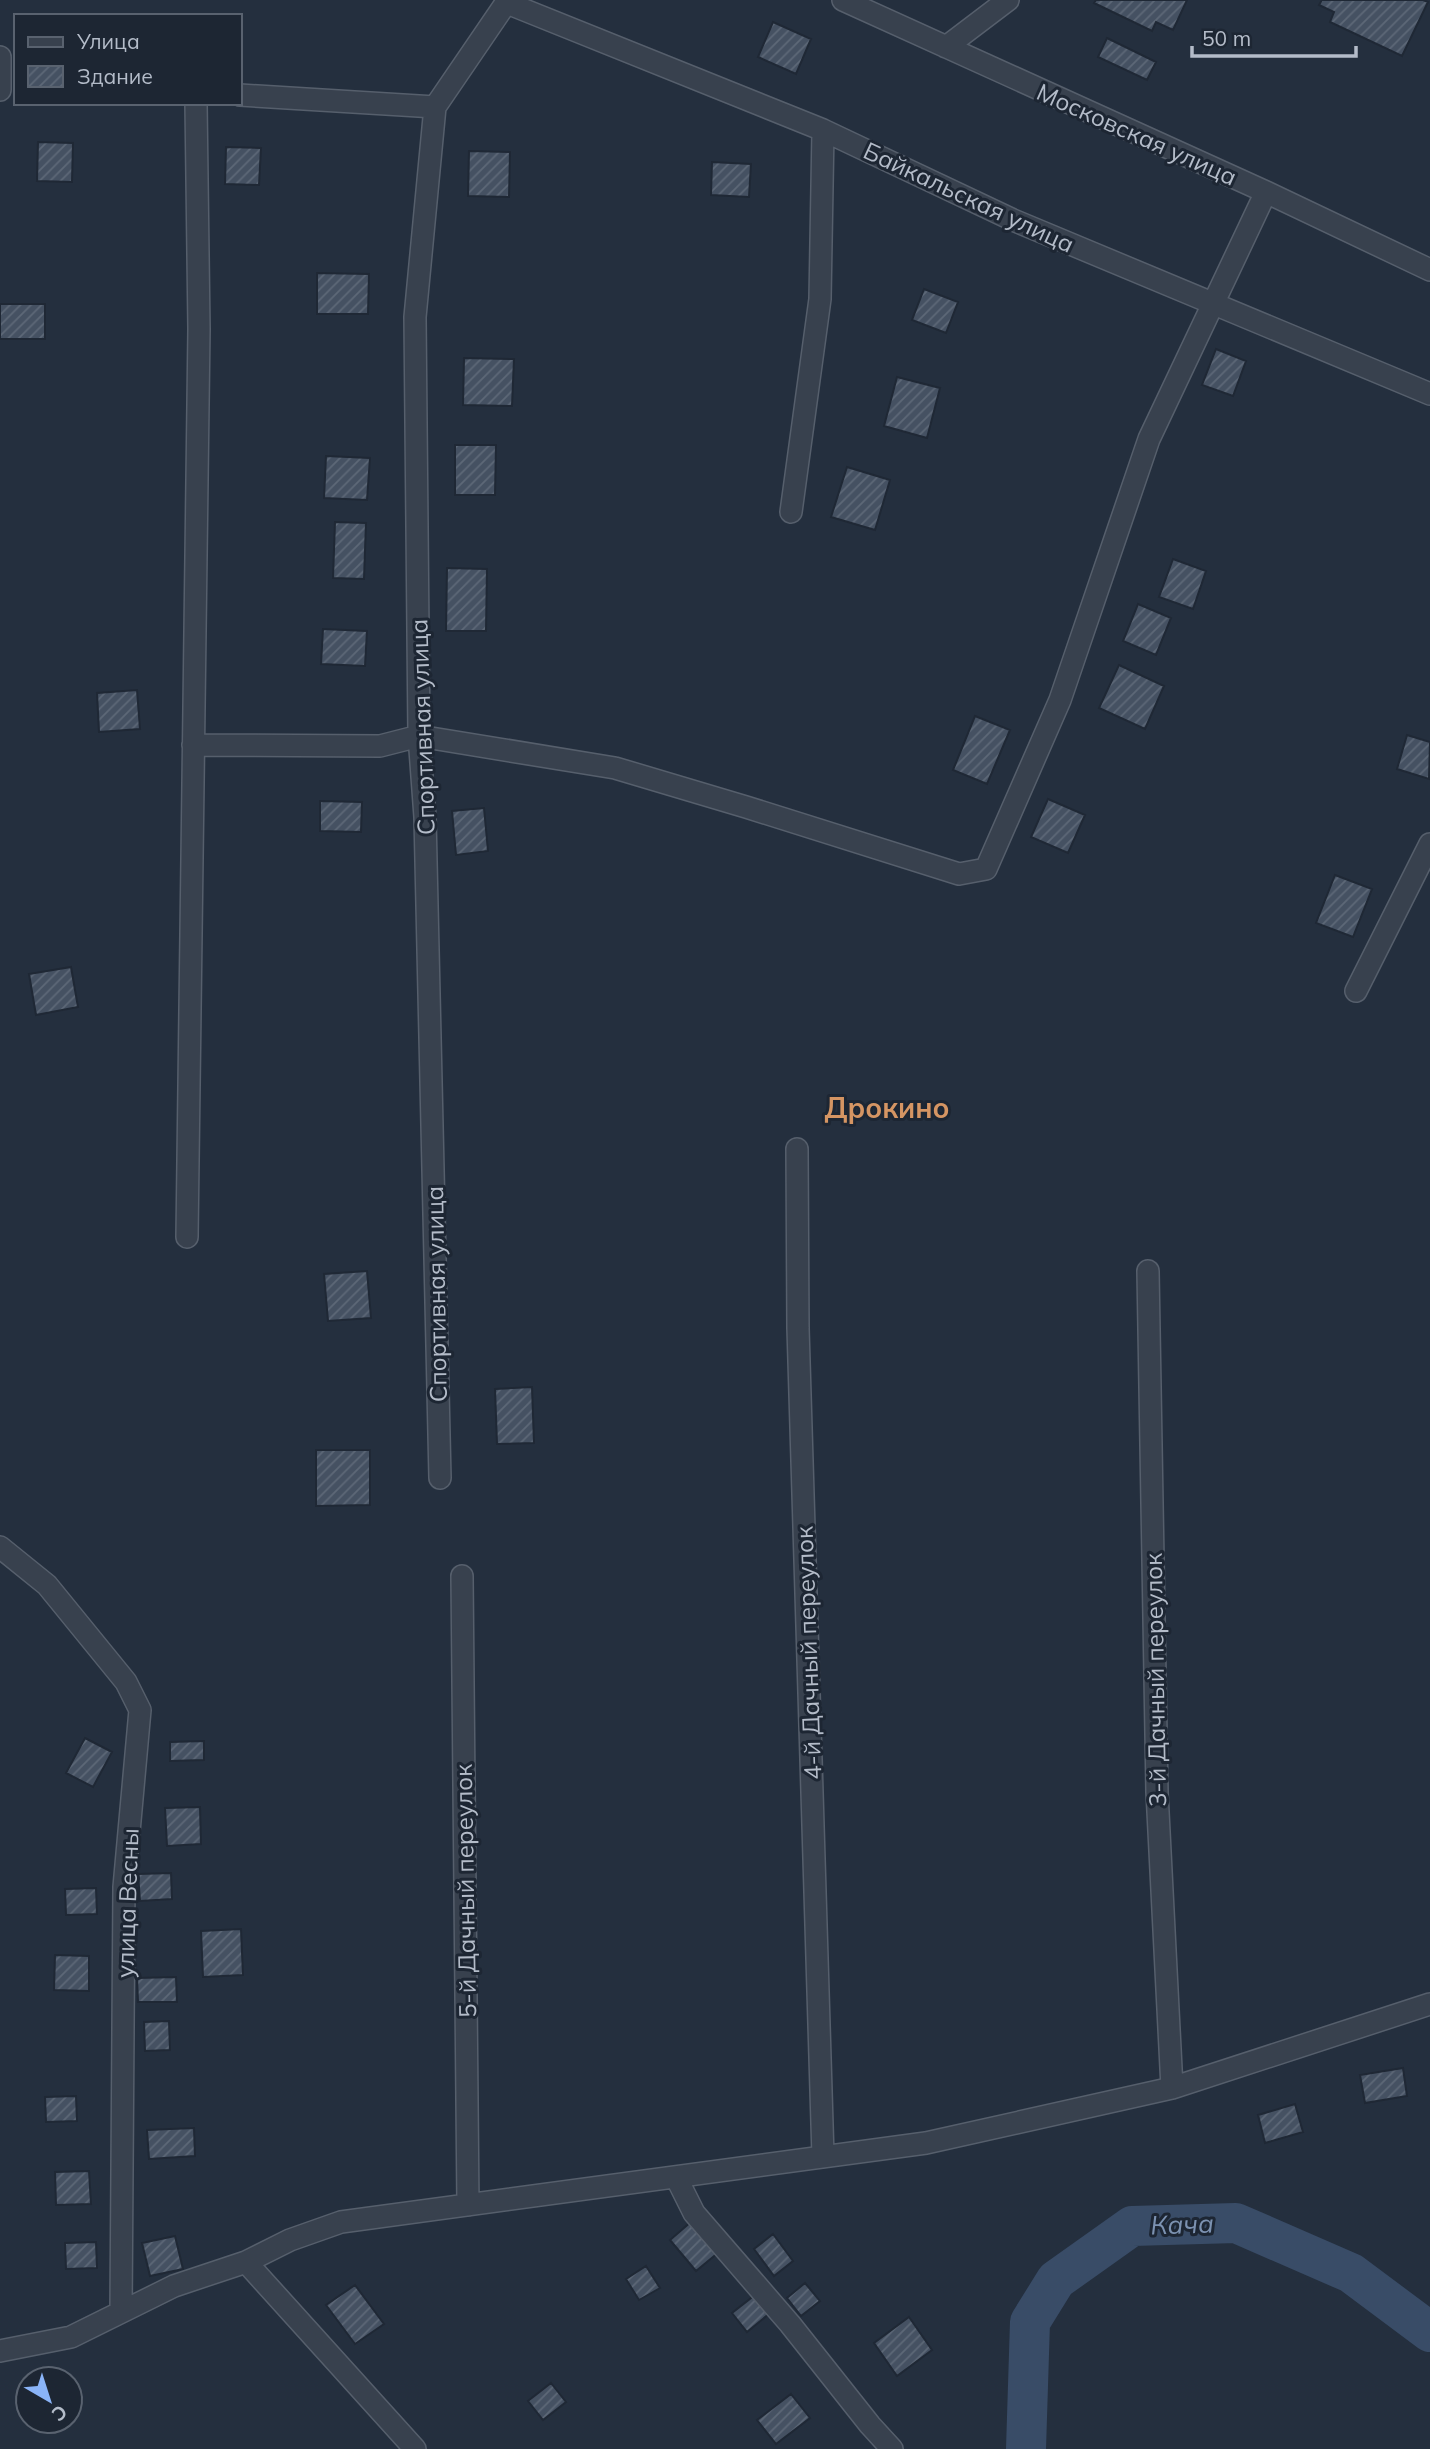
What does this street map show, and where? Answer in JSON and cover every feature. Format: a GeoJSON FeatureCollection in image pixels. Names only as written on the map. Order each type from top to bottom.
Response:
{"type":"FeatureCollection","features":[{"type":"Feature","properties":{"kind":"street","name":"Московская улица"},"geometry":{"type":"LineString","coordinates":[[843,0],[1266,192],[1430,270]]}},
{"type":"Feature","properties":{"kind":"street"},"geometry":{"type":"LineString","coordinates":[[946,47],[1008,0]]}},
{"type":"Feature","properties":{"kind":"street","name":"Спортивная улица"},"geometry":{"type":"LineString","coordinates":[[440,1478],[425,817],[419,736],[415,317],[435,107],[508,2]]}},
{"type":"Feature","properties":{"kind":"street","name":"Байкальская улица"},"geometry":{"type":"LineString","coordinates":[[508,2],[823,130],[1013,220],[1430,394]]}},
{"type":"Feature","properties":{"kind":"street"},"geometry":{"type":"LineString","coordinates":[[0,57],[6,85]]}},
{"type":"Feature","properties":{"kind":"street"},"geometry":{"type":"LineString","coordinates":[[242,95],[435,107]]}},
{"type":"Feature","properties":{"kind":"street"},"geometry":{"type":"LineString","coordinates":[[187,1237],[199,329],[196,105]]}},
{"type":"Feature","properties":{"kind":"street"},"geometry":{"type":"LineString","coordinates":[[791,512],[820,299],[823,130]]}},
{"type":"Feature","properties":{"kind":"street"},"geometry":{"type":"LineString","coordinates":[[194,745],[380,746],[419,736],[615,768],[959,874],[986,869],[1060,699],[1149,439],[1266,192]]}},
{"type":"Feature","properties":{"kind":"street"},"geometry":{"type":"LineString","coordinates":[[1356,990],[1430,844]]}},
{"type":"Feature","properties":{"kind":"street","name":"4-й Дачный переулок"},"geometry":{"type":"LineString","coordinates":[[797,1149],[798,1328],[823,2157]]}},
{"type":"Feature","properties":{"kind":"street","name":"3-й Дачный переулок"},"geometry":{"type":"LineString","coordinates":[[1147,1271],[1157,1792],[1172,2088]]}},
{"type":"Feature","properties":{"kind":"street","name":"улица Весны"},"geometry":{"type":"LineString","coordinates":[[0,1547],[47,1585],[125,1682],[140,1710],[124,1887],[121,2312]]}},
{"type":"Feature","properties":{"kind":"street","name":"5-й Дачный переулок"},"geometry":{"type":"LineString","coordinates":[[462,1576],[468,2205]]}},
{"type":"Feature","properties":{"kind":"street"},"geometry":{"type":"LineString","coordinates":[[0,2351],[71,2337],[174,2286],[246,2262],[290,2240],[341,2222],[926,2143],[1172,2088],[1430,2004]]}},
{"type":"Feature","properties":{"kind":"street"},"geometry":{"type":"LineString","coordinates":[[676,2177],[694,2213],[790,2324],[892,2449]]}},
{"type":"Feature","properties":{"kind":"street"},"geometry":{"type":"LineString","coordinates":[[246,2262],[415,2449]]}},
{"type":"Feature","properties":{"kind":"building"},"geometry":{"type":"Polygon","coordinates":[[[1096,0],[1187,0],[1173,30],[1156,22],[1152,31],[1094,3],[1096,0]]]}},
{"type":"Feature","properties":{"kind":"building"},"geometry":{"type":"Polygon","coordinates":[[[1322,0],[1428,2],[1402,56],[1330,22],[1334,12],[1319,5],[1322,0]]]}},
{"type":"Feature","properties":{"kind":"building"},"geometry":{"type":"Polygon","coordinates":[[[773,22],[811,39],[796,74],[758,57],[773,22]]]}},
{"type":"Feature","properties":{"kind":"building"},"geometry":{"type":"Polygon","coordinates":[[[1107,38],[1156,62],[1147,80],[1098,57],[1107,38]]]}},
{"type":"Feature","properties":{"kind":"building"},"geometry":{"type":"Polygon","coordinates":[[[38,142],[73,143],[72,182],[37,181],[38,142]]]}},
{"type":"Feature","properties":{"kind":"building"},"geometry":{"type":"Polygon","coordinates":[[[226,147],[261,148],[259,185],[225,184],[226,147]]]}},
{"type":"Feature","properties":{"kind":"building"},"geometry":{"type":"Polygon","coordinates":[[[469,151],[510,152],[509,197],[468,196],[469,151]]]}},
{"type":"Feature","properties":{"kind":"building"},"geometry":{"type":"Polygon","coordinates":[[[712,162],[751,164],[749,197],[711,195],[712,162]]]}},
{"type":"Feature","properties":{"kind":"building"},"geometry":{"type":"Polygon","coordinates":[[[317,273],[369,274],[368,314],[317,314],[317,273]]]}},
{"type":"Feature","properties":{"kind":"building"},"geometry":{"type":"Polygon","coordinates":[[[924,289],[958,302],[946,333],[912,320],[924,289]]]}},
{"type":"Feature","properties":{"kind":"building"},"geometry":{"type":"Polygon","coordinates":[[[0,304],[45,304],[45,339],[0,339],[0,304]]]}},
{"type":"Feature","properties":{"kind":"building"},"geometry":{"type":"Polygon","coordinates":[[[1216,349],[1246,361],[1233,396],[1202,385],[1216,349]]]}},
{"type":"Feature","properties":{"kind":"building"},"geometry":{"type":"Polygon","coordinates":[[[464,358],[514,359],[512,406],[463,405],[464,358]]]}},
{"type":"Feature","properties":{"kind":"building"},"geometry":{"type":"Polygon","coordinates":[[[897,377],[940,388],[927,438],[884,426],[897,377]]]}},
{"type":"Feature","properties":{"kind":"building"},"geometry":{"type":"Polygon","coordinates":[[[455,445],[496,445],[495,495],[455,495],[455,445]]]}},
{"type":"Feature","properties":{"kind":"building"},"geometry":{"type":"Polygon","coordinates":[[[326,456],[370,458],[367,500],[324,498],[326,456]]]}},
{"type":"Feature","properties":{"kind":"building"},"geometry":{"type":"Polygon","coordinates":[[[847,467],[890,480],[875,530],[831,517],[847,467]]]}},
{"type":"Feature","properties":{"kind":"building"},"geometry":{"type":"Polygon","coordinates":[[[335,522],[366,523],[364,579],[333,578],[335,522]]]}},
{"type":"Feature","properties":{"kind":"building"},"geometry":{"type":"Polygon","coordinates":[[[1173,559],[1206,571],[1193,609],[1159,597],[1173,559]]]}},
{"type":"Feature","properties":{"kind":"building"},"geometry":{"type":"Polygon","coordinates":[[[447,568],[487,569],[486,631],[446,631],[447,568]]]}},
{"type":"Feature","properties":{"kind":"building"},"geometry":{"type":"Polygon","coordinates":[[[1138,604],[1171,618],[1156,655],[1123,641],[1138,604]]]}},
{"type":"Feature","properties":{"kind":"building"},"geometry":{"type":"Polygon","coordinates":[[[323,629],[367,631],[365,666],[321,664],[323,629]]]}},
{"type":"Feature","properties":{"kind":"building"},"geometry":{"type":"Polygon","coordinates":[[[1119,665],[1164,686],[1145,729],[1099,708],[1119,665]]]}},
{"type":"Feature","properties":{"kind":"building"},"geometry":{"type":"Polygon","coordinates":[[[137,690],[140,729],[99,732],[97,693],[137,690]]]}},
{"type":"Feature","properties":{"kind":"building"},"geometry":{"type":"Polygon","coordinates":[[[975,716],[1010,730],[987,784],[953,770],[975,716]]]}},
{"type":"Feature","properties":{"kind":"building"},"geometry":{"type":"Polygon","coordinates":[[[1407,735],[1430,742],[1429,779],[1397,769],[1407,735]]]}},
{"type":"Feature","properties":{"kind":"building"},"geometry":{"type":"Polygon","coordinates":[[[1048,799],[1085,815],[1068,853],[1031,837],[1048,799]]]}},
{"type":"Feature","properties":{"kind":"building"},"geometry":{"type":"Polygon","coordinates":[[[320,801],[362,802],[361,832],[320,831],[320,801]]]}},
{"type":"Feature","properties":{"kind":"building"},"geometry":{"type":"Polygon","coordinates":[[[484,808],[488,851],[456,855],[452,811],[484,808]]]}},
{"type":"Feature","properties":{"kind":"building"},"geometry":{"type":"Polygon","coordinates":[[[1335,875],[1372,889],[1353,937],[1316,923],[1335,875]]]}},
{"type":"Feature","properties":{"kind":"building"},"geometry":{"type":"Polygon","coordinates":[[[71,967],[78,1007],[36,1015],[29,974],[71,967]]]}},
{"type":"Feature","properties":{"kind":"building"},"geometry":{"type":"Polygon","coordinates":[[[367,1271],[371,1318],[328,1321],[324,1274],[367,1271]]]}},
{"type":"Feature","properties":{"kind":"building"},"geometry":{"type":"Polygon","coordinates":[[[532,1387],[534,1443],[497,1444],[495,1389],[532,1387]]]}},
{"type":"Feature","properties":{"kind":"building"},"geometry":{"type":"Polygon","coordinates":[[[316,1450],[370,1450],[370,1505],[316,1506],[316,1450]]]}},
{"type":"Feature","properties":{"kind":"building"},"geometry":{"type":"Polygon","coordinates":[[[85,1738],[112,1752],[93,1787],[66,1773],[85,1738]]]}},
{"type":"Feature","properties":{"kind":"building"},"geometry":{"type":"Polygon","coordinates":[[[204,1741],[204,1760],[170,1761],[170,1742],[204,1741]]]}},
{"type":"Feature","properties":{"kind":"building"},"geometry":{"type":"Polygon","coordinates":[[[200,1807],[201,1844],[167,1846],[165,1808],[200,1807]]]}},
{"type":"Feature","properties":{"kind":"building"},"geometry":{"type":"Polygon","coordinates":[[[171,1873],[172,1899],[140,1901],[138,1874],[171,1873]]]}},
{"type":"Feature","properties":{"kind":"building"},"geometry":{"type":"Polygon","coordinates":[[[96,1888],[97,1914],[66,1915],[65,1889],[96,1888]]]}},
{"type":"Feature","properties":{"kind":"building"},"geometry":{"type":"Polygon","coordinates":[[[241,1929],[243,1975],[203,1977],[201,1931],[241,1929]]]}},
{"type":"Feature","properties":{"kind":"building"},"geometry":{"type":"Polygon","coordinates":[[[55,1955],[89,1956],[89,1991],[54,1990],[55,1955]]]}},
{"type":"Feature","properties":{"kind":"building"},"geometry":{"type":"Polygon","coordinates":[[[176,1977],[177,2002],[138,2002],[137,1978],[176,1977]]]}},
{"type":"Feature","properties":{"kind":"building"},"geometry":{"type":"Polygon","coordinates":[[[169,2021],[170,2050],[145,2051],[144,2022],[169,2021]]]}},
{"type":"Feature","properties":{"kind":"building"},"geometry":{"type":"Polygon","coordinates":[[[1403,2068],[1407,2096],[1365,2103],[1360,2075],[1403,2068]]]}},
{"type":"Feature","properties":{"kind":"building"},"geometry":{"type":"Polygon","coordinates":[[[76,2096],[77,2121],[46,2122],[45,2097],[76,2096]]]}},
{"type":"Feature","properties":{"kind":"building"},"geometry":{"type":"Polygon","coordinates":[[[1295,2104],[1303,2132],[1265,2143],[1258,2115],[1295,2104]]]}},
{"type":"Feature","properties":{"kind":"building"},"geometry":{"type":"Polygon","coordinates":[[[194,2128],[195,2156],[149,2159],[147,2130],[194,2128]]]}},
{"type":"Feature","properties":{"kind":"building"},"geometry":{"type":"Polygon","coordinates":[[[89,2171],[91,2204],[56,2205],[55,2172],[89,2171]]]}},
{"type":"Feature","properties":{"kind":"building"},"geometry":{"type":"Polygon","coordinates":[[[692,2221],[719,2252],[696,2271],[670,2240],[692,2221]]]}},
{"type":"Feature","properties":{"kind":"building"},"geometry":{"type":"Polygon","coordinates":[[[773,2234],[793,2261],[774,2276],[754,2249],[773,2234]]]}},
{"type":"Feature","properties":{"kind":"building"},"geometry":{"type":"Polygon","coordinates":[[[175,2236],[183,2269],[150,2276],[142,2243],[175,2236]]]}},
{"type":"Feature","properties":{"kind":"building"},"geometry":{"type":"Polygon","coordinates":[[[96,2242],[97,2268],[66,2269],[65,2243],[96,2242]]]}},
{"type":"Feature","properties":{"kind":"building"},"geometry":{"type":"Polygon","coordinates":[[[646,2266],[660,2288],[639,2300],[626,2279],[646,2266]]]}},
{"type":"Feature","properties":{"kind":"building"},"geometry":{"type":"Polygon","coordinates":[[[805,2283],[820,2301],[801,2316],[787,2298],[805,2283]]]}},
{"type":"Feature","properties":{"kind":"building"},"geometry":{"type":"Polygon","coordinates":[[[355,2285],[384,2324],[355,2344],[326,2305],[355,2285]]]}},
{"type":"Feature","properties":{"kind":"building"},"geometry":{"type":"Polygon","coordinates":[[[755,2295],[770,2313],[747,2332],[732,2313],[755,2295]]]}},
{"type":"Feature","properties":{"kind":"building"},"geometry":{"type":"Polygon","coordinates":[[[909,2317],[932,2350],[897,2376],[874,2343],[909,2317]]]}},
{"type":"Feature","properties":{"kind":"building"},"geometry":{"type":"Polygon","coordinates":[[[551,2383],[566,2402],[543,2420],[528,2401],[551,2383]]]}},
{"type":"Feature","properties":{"kind":"building"},"geometry":{"type":"Polygon","coordinates":[[[791,2394],[810,2418],[776,2444],[757,2420],[791,2394]]]}},
{"type":"Feature","properties":{"kind":"waterway","name":"Кача"},"geometry":{"type":"LineString","coordinates":[[1026,2449],[1030,2322],[1056,2280],[1132,2226],[1236,2223],[1351,2273],[1430,2332]]}},
{"type":"Feature","properties":{"kind":"district","name":"Дрокино"},"geometry":{"type":"Point","coordinates":[887,1107]}}]}
